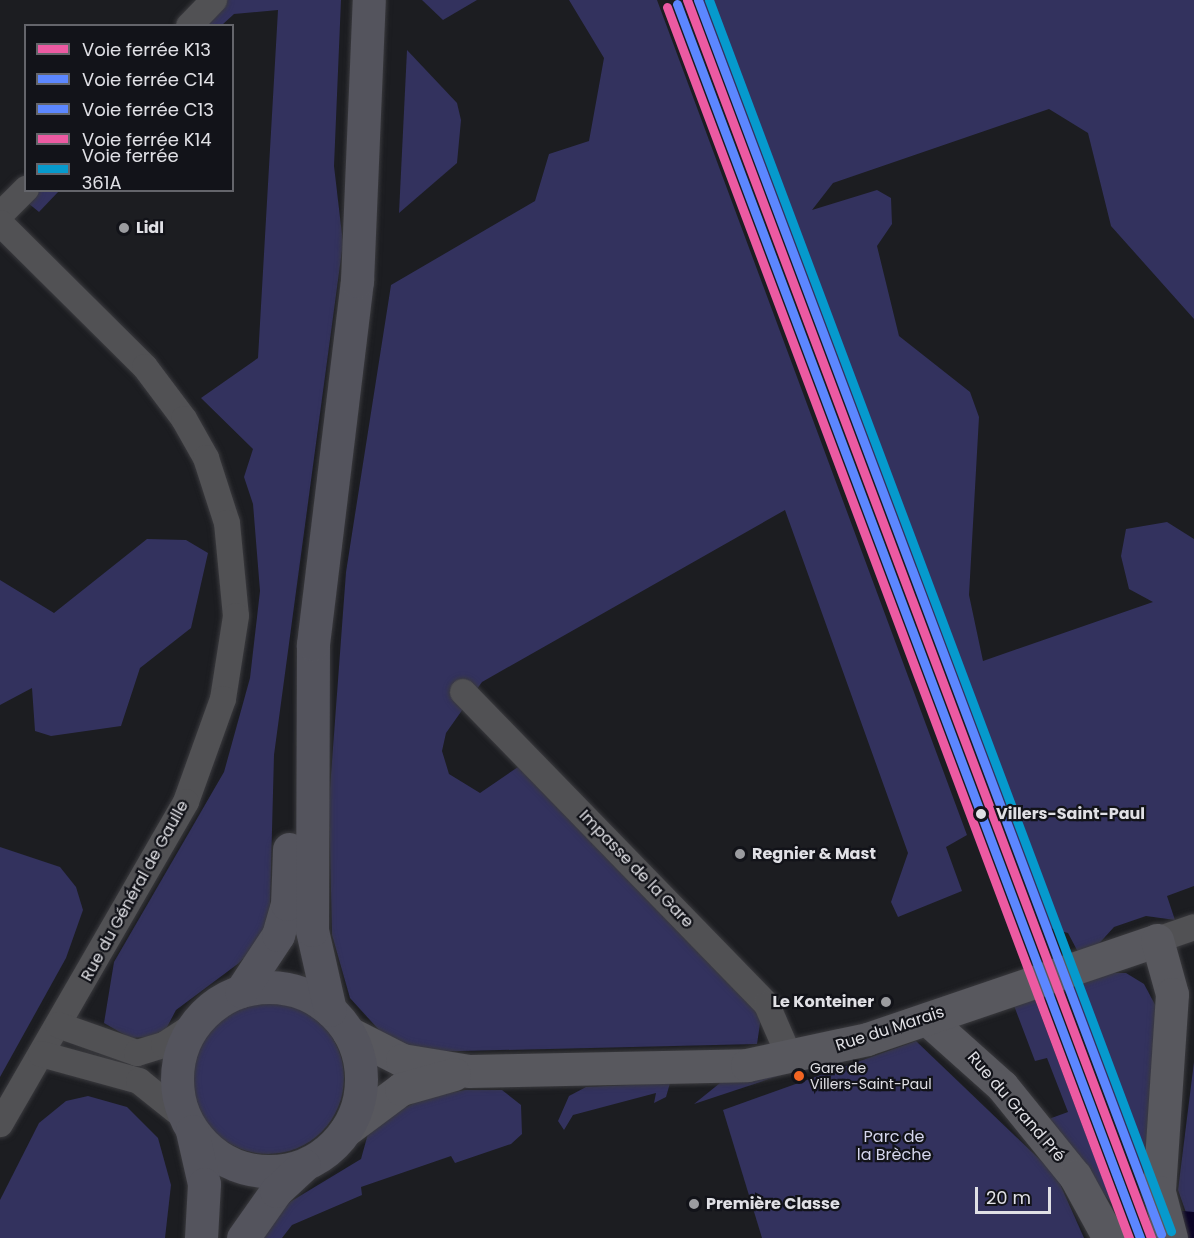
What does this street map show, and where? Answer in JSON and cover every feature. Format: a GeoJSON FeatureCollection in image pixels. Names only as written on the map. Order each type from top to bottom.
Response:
{"type":"FeatureCollection","features":[{"type":"Feature","properties":{"kind":"main road"},"geometry":{"type":"LineString","coordinates":[[243,1238],[276,1191],[346,1130],[361,1082],[339,1021],[311,912],[313,644],[328,500],[357,281],[369,0]]}},
{"type":"Feature","properties":{"kind":"main road"},"geometry":{"type":"LineString","coordinates":[[242,991],[271,951],[287,904],[297,639],[328,500]]}},
{"type":"Feature","properties":{"kind":"main road"},"geometry":{"type":"LineString","coordinates":[[201,1238],[204,1184],[176,1077],[192,1027],[214,1005],[242,991],[294,990],[339,1021]]}},
{"type":"Feature","properties":{"kind":"main road"},"geometry":{"type":"LineString","coordinates":[[189,1125],[219,1157],[242,1168],[267,1172],[304,1165]]}},
{"type":"Feature","properties":{"kind":"street"},"geometry":{"type":"LineString","coordinates":[[191,24],[214,0]]}},
{"type":"Feature","properties":{"kind":"street"},"geometry":{"type":"LineString","coordinates":[[0,214],[24,191]]}},
{"type":"Feature","properties":{"kind":"street","name":"Rue du Général de Gaulle"},"geometry":{"type":"LineString","coordinates":[[0,223],[145,367],[184,419],[220,498],[234,569],[230,672],[207,753],[154,862],[0,1124]]}},
{"type":"Feature","properties":{"kind":"street","name":"Impasse de la Gare"},"geometry":{"type":"LineString","coordinates":[[463,692],[767,1005],[790,1058]]}},
{"type":"Feature","properties":{"kind":"street"},"geometry":{"type":"LineString","coordinates":[[1169,1231],[1160,1185],[1173,1012],[1171,979],[1157,940],[1194,927]]}},
{"type":"Feature","properties":{"kind":"street","name":"Rue du Marais"},"geometry":{"type":"LineString","coordinates":[[339,1021],[402,1060],[469,1071],[698,1069],[790,1058],[927,1018],[1157,940]]}},
{"type":"Feature","properties":{"kind":"street","name":"Rue du Grand Pré"},"geometry":{"type":"LineString","coordinates":[[927,1018],[1002,1086],[1075,1176],[1109,1238]]}},
{"type":"Feature","properties":{"kind":"street"},"geometry":{"type":"LineString","coordinates":[[58,1025],[137,1053],[164,1045],[192,1027]]}},
{"type":"Feature","properties":{"kind":"street"},"geometry":{"type":"LineString","coordinates":[[41,1054],[140,1081],[189,1125]]}},
{"type":"Feature","properties":{"kind":"street","name":"Rue du Marais"},"geometry":{"type":"LineString","coordinates":[[346,1130],[401,1089],[469,1071]]}},
{"type":"Feature","properties":{"kind":"green space"},"geometry":{"type":"Polygon","coordinates":[[[221,0],[341,0],[334,166],[343,243],[274,755],[270,905],[260,941],[239,963],[176,1010],[166,1029],[150,1037],[130,1038],[104,1023],[114,962],[224,772],[250,678],[260,591],[253,504],[244,477],[253,449],[201,398],[258,358],[278,10],[234,14],[223,24],[198,24],[221,0]]]}},
{"type":"Feature","properties":{"kind":"green space"},"geometry":{"type":"Polygon","coordinates":[[[422,0],[477,0],[443,20],[422,0]]]}},
{"type":"Feature","properties":{"kind":"green space"},"geometry":{"type":"Polygon","coordinates":[[[569,0],[657,0],[967,835],[946,847],[962,891],[898,917],[891,902],[908,853],[785,510],[482,682],[446,733],[442,751],[449,774],[480,793],[518,767],[761,1017],[757,1044],[420,1052],[389,1041],[350,998],[332,935],[329,802],[346,572],[391,285],[535,201],[549,154],[589,141],[604,58],[569,0]]]}},
{"type":"Feature","properties":{"kind":"green space"},"geometry":{"type":"Polygon","coordinates":[[[700,0],[1194,0],[1194,319],[1111,226],[1088,133],[1049,109],[833,183],[812,210],[877,190],[891,198],[892,224],[877,246],[899,336],[970,392],[979,417],[969,595],[983,661],[1153,602],[1129,589],[1121,556],[1126,529],[1167,522],[1194,539],[1194,886],[1167,896],[1175,920],[1146,916],[1114,927],[1095,948],[1078,952],[1068,933],[1050,928],[700,0]]]}},
{"type":"Feature","properties":{"kind":"green space"},"geometry":{"type":"Polygon","coordinates":[[[407,50],[457,103],[461,120],[457,163],[399,213],[407,50]]]}},
{"type":"Feature","properties":{"kind":"green space"},"geometry":{"type":"Polygon","coordinates":[[[39,192],[58,192],[39,212],[28,203],[39,192]]]}},
{"type":"Feature","properties":{"kind":"green space"},"geometry":{"type":"Polygon","coordinates":[[[147,539],[186,540],[208,553],[191,628],[140,668],[121,726],[51,736],[35,731],[32,688],[0,705],[0,580],[54,613],[147,539]]]}},
{"type":"Feature","properties":{"kind":"green space"},"geometry":{"type":"Polygon","coordinates":[[[0,847],[60,867],[76,887],[83,910],[66,958],[0,1077],[0,847]]]}},
{"type":"Feature","properties":{"kind":"green space"},"geometry":{"type":"Polygon","coordinates":[[[1092,973],[1126,973],[1144,984],[1160,1014],[1147,1195],[1071,986],[1092,973]]]}},
{"type":"Feature","properties":{"kind":"green space"},"geometry":{"type":"Polygon","coordinates":[[[1034,997],[1112,1204],[1046,1120],[1068,1112],[1047,1058],[1035,1061],[1013,1003],[1034,997]]]}},
{"type":"Feature","properties":{"kind":"green space"},"geometry":{"type":"Polygon","coordinates":[[[268,1002],[297,1008],[322,1024],[338,1049],[344,1078],[338,1107],[322,1132],[297,1148],[268,1154],[239,1148],[214,1132],[198,1107],[192,1078],[198,1049],[214,1024],[239,1008],[268,1002]]]}},
{"type":"Feature","properties":{"kind":"green space","name":"Parc de la Brèche"},"geometry":{"type":"Polygon","coordinates":[[[916,1041],[1056,1175],[1084,1238],[762,1238],[723,1110],[916,1041]]]}},
{"type":"Feature","properties":{"kind":"green space"},"geometry":{"type":"Polygon","coordinates":[[[1194,1062],[1194,1235],[1178,1190],[1194,1062]]]}},
{"type":"Feature","properties":{"kind":"green space"},"geometry":{"type":"Polygon","coordinates":[[[790,1072],[694,1104],[720,1083],[790,1072]]]}},
{"type":"Feature","properties":{"kind":"green space"},"geometry":{"type":"Polygon","coordinates":[[[670,1083],[666,1097],[654,1103],[656,1093],[573,1115],[564,1130],[558,1121],[569,1096],[586,1087],[670,1083]]]}},
{"type":"Feature","properties":{"kind":"green space"},"geometry":{"type":"Polygon","coordinates":[[[465,1090],[502,1090],[521,1105],[522,1134],[511,1144],[455,1163],[451,1156],[361,1187],[362,1195],[292,1225],[282,1238],[259,1238],[280,1208],[361,1159],[369,1130],[391,1114],[427,1097],[465,1090]]]}},
{"type":"Feature","properties":{"kind":"green space"},"geometry":{"type":"Polygon","coordinates":[[[88,1096],[127,1107],[158,1138],[171,1185],[165,1238],[0,1238],[0,1200],[39,1123],[66,1101],[88,1096]]]}},
{"type":"Feature","properties":{"kind":"shaded area"},"geometry":{"type":"Polygon","coordinates":[[[1172,1210],[1194,1212],[1194,1238],[1184,1238],[1172,1210]]]}},
{"type":"Feature","properties":{"kind":"rail line","name":"K13"},"geometry":{"type":"LineString","coordinates":[[687,0],[1151,1238]]}},
{"type":"Feature","properties":{"kind":"rail line","name":"C13"},"geometry":{"type":"LineString","coordinates":[[698,0],[1161,1234]]}},
{"type":"Feature","properties":{"kind":"rail line","name":"361A"},"geometry":{"type":"LineString","coordinates":[[709,0],[1171,1231]]}},
{"type":"Feature","properties":{"kind":"rail line","name":"C14"},"geometry":{"type":"LineString","coordinates":[[677,4],[1140,1238]]}},
{"type":"Feature","properties":{"kind":"rail line","name":"K14"},"geometry":{"type":"LineString","coordinates":[[667,7],[1129,1238]]}},
{"type":"Feature","properties":{"kind":"place","name":"Lidl"},"geometry":{"type":"Point","coordinates":[124,228]}},
{"type":"Feature","properties":{"kind":"place","name":"Villers-Saint-Paul"},"geometry":{"type":"Point","coordinates":[981,814]}},
{"type":"Feature","properties":{"kind":"place","name":"Regnier & Mast"},"geometry":{"type":"Point","coordinates":[740,854]}},
{"type":"Feature","properties":{"kind":"place","name":"Le Konteiner"},"geometry":{"type":"Point","coordinates":[886,1002]}},
{"type":"Feature","properties":{"kind":"place","name":"Gare de Villers-Saint-Paul"},"geometry":{"type":"Point","coordinates":[799,1076]}},
{"type":"Feature","properties":{"kind":"place","name":"Première Classe"},"geometry":{"type":"Point","coordinates":[694,1204]}}]}
